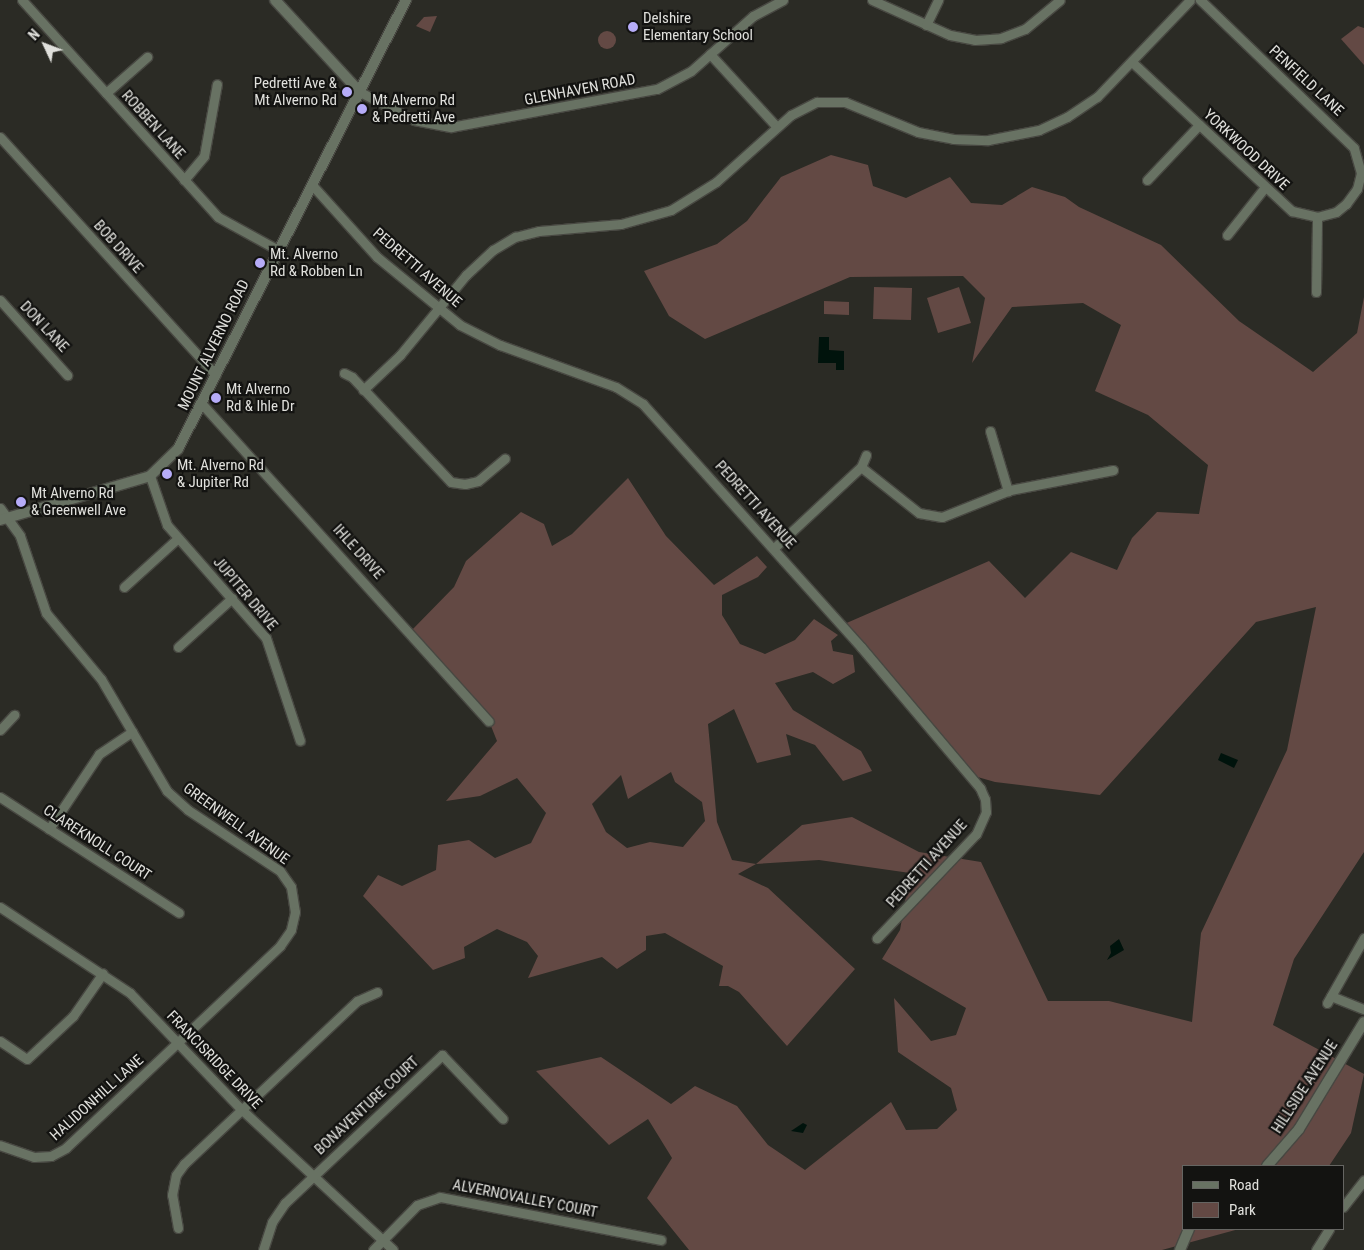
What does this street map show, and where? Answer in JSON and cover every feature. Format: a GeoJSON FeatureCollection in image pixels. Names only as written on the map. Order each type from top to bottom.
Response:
{"type":"FeatureCollection","features":[{"type":"Feature","properties":{"kind":"street","name":"ROBBEN LANE"},"geometry":{"type":"LineString","coordinates":[[22,0],[184,180],[226,223],[278,250]]}},
{"type":"Feature","properties":{"kind":"street"},"geometry":{"type":"LineString","coordinates":[[275,0],[360,92]]}},
{"type":"Feature","properties":{"kind":"street","name":"MOUNT ALVERNO ROAD"},"geometry":{"type":"LineString","coordinates":[[4,518],[150,476],[178,449],[203,404],[278,250],[406,0]]}},
{"type":"Feature","properties":{"kind":"street","name":"GLENHAVEN ROAD"},"geometry":{"type":"LineString","coordinates":[[360,92],[426,124],[464,127],[657,89],[681,79],[753,16],[783,0]]}},
{"type":"Feature","properties":{"kind":"street"},"geometry":{"type":"LineString","coordinates":[[872,0],[963,38],[1001,38],[1036,23],[1060,0]]}},
{"type":"Feature","properties":{"kind":"street"},"geometry":{"type":"LineString","coordinates":[[926,24],[938,0]]}},
{"type":"Feature","properties":{"kind":"street"},"geometry":{"type":"LineString","coordinates":[[363,390],[400,354],[466,275],[504,243],[533,232],[621,224],[671,210],[716,182],[777,127],[808,105],[836,100],[855,104],[900,125],[938,137],[973,141],[1004,139],[1038,130],[1067,117],[1097,97],[1190,0]]}},
{"type":"Feature","properties":{"kind":"street","name":"PENFIELD LANE"},"geometry":{"type":"LineString","coordinates":[[1200,0],[1348,140],[1357,154],[1361,173],[1352,197],[1336,212],[1318,217]]}},
{"type":"Feature","properties":{"kind":"street"},"geometry":{"type":"LineString","coordinates":[[710,54],[777,127]]}},
{"type":"Feature","properties":{"kind":"street"},"geometry":{"type":"LineString","coordinates":[[106,93],[148,57]]}},
{"type":"Feature","properties":{"kind":"street","name":"YORKWOOD DRIVE"},"geometry":{"type":"LineString","coordinates":[[1132,62],[1292,211],[1318,217]]}},
{"type":"Feature","properties":{"kind":"street"},"geometry":{"type":"LineString","coordinates":[[184,180],[204,156],[217,84]]}},
{"type":"Feature","properties":{"kind":"street"},"geometry":{"type":"LineString","coordinates":[[1147,180],[1199,125]]}},
{"type":"Feature","properties":{"kind":"street","name":"BOB DRIVE"},"geometry":{"type":"LineString","coordinates":[[0,137],[216,375]]}},
{"type":"Feature","properties":{"kind":"street","name":"PEDRETTI AVENUE"},"geometry":{"type":"LineString","coordinates":[[312,186],[378,257],[460,325],[483,338],[616,387],[635,398],[774,548],[862,647],[980,788],[985,799],[984,820],[976,834],[877,938]]}},
{"type":"Feature","properties":{"kind":"street"},"geometry":{"type":"LineString","coordinates":[[1227,235],[1265,187]]}},
{"type":"Feature","properties":{"kind":"street"},"geometry":{"type":"LineString","coordinates":[[1316,292],[1318,217]]}},
{"type":"Feature","properties":{"kind":"street","name":"DON LANE"},"geometry":{"type":"LineString","coordinates":[[0,300],[67,374]]}},
{"type":"Feature","properties":{"kind":"street"},"geometry":{"type":"LineString","coordinates":[[344,373],[363,390],[451,482],[465,484],[478,481],[505,458]]}},
{"type":"Feature","properties":{"kind":"street","name":"IHLE DRIVE"},"geometry":{"type":"LineString","coordinates":[[203,404],[489,721]]}},
{"type":"Feature","properties":{"kind":"street"},"geometry":{"type":"LineString","coordinates":[[990,431],[1008,491]]}},
{"type":"Feature","properties":{"kind":"street"},"geometry":{"type":"LineString","coordinates":[[774,548],[861,467],[866,455]]}},
{"type":"Feature","properties":{"kind":"street"},"geometry":{"type":"LineString","coordinates":[[861,467],[918,513],[934,516],[953,515],[1008,491],[1113,470]]}},
{"type":"Feature","properties":{"kind":"street","name":"JUPITER DRIVE"},"geometry":{"type":"LineString","coordinates":[[150,476],[162,517],[178,538],[261,630],[270,646],[300,741]]}},
{"type":"Feature","properties":{"kind":"street","name":"GREENWELL AVENUE"},"geometry":{"type":"LineString","coordinates":[[0,508],[4,518],[20,536],[46,613],[101,679],[160,781],[177,801],[273,865],[286,879],[295,902],[291,930],[280,946],[178,1043]]}},
{"type":"Feature","properties":{"kind":"street"},"geometry":{"type":"LineString","coordinates":[[124,587],[178,538]]}},
{"type":"Feature","properties":{"kind":"street"},"geometry":{"type":"LineString","coordinates":[[178,647],[232,598]]}},
{"type":"Feature","properties":{"kind":"street"},"geometry":{"type":"LineString","coordinates":[[0,730],[14,715]]}},
{"type":"Feature","properties":{"kind":"street"},"geometry":{"type":"LineString","coordinates":[[49,829],[99,754],[132,732]]}},
{"type":"Feature","properties":{"kind":"street","name":"CLAREKNOLL COURT"},"geometry":{"type":"LineString","coordinates":[[0,797],[179,913]]}},
{"type":"Feature","properties":{"kind":"street","name":"FRANCISRIDGE DRIVE"},"geometry":{"type":"LineString","coordinates":[[0,907],[103,973],[130,993],[241,1110],[315,1174],[393,1250]]}},
{"type":"Feature","properties":{"kind":"street"},"geometry":{"type":"LineString","coordinates":[[1364,938],[1329,999],[1364,1009]]}},
{"type":"Feature","properties":{"kind":"street"},"geometry":{"type":"LineString","coordinates":[[0,1041],[28,1059],[73,1016],[103,973]]}},
{"type":"Feature","properties":{"kind":"street"},"geometry":{"type":"LineString","coordinates":[[178,1228],[172,1195],[176,1175],[184,1164],[357,1001],[377,992]]}},
{"type":"Feature","properties":{"kind":"street","name":"HILLSIDE AVENUE"},"geometry":{"type":"LineString","coordinates":[[1268,1165],[1299,1129],[1364,1022]]}},
{"type":"Feature","properties":{"kind":"street","name":"HALIDONHILL LANE"},"geometry":{"type":"LineString","coordinates":[[0,1145],[34,1157],[60,1152],[178,1043]]}},
{"type":"Feature","properties":{"kind":"street","name":"BONAVENTURE COURT"},"geometry":{"type":"LineString","coordinates":[[264,1250],[277,1213],[315,1174],[442,1054],[503,1119]]}},
{"type":"Feature","properties":{"kind":"street"},"geometry":{"type":"LineString","coordinates":[[1344,1206],[1364,1180]]}},
{"type":"Feature","properties":{"kind":"street","name":"ALVERNOVALLEY COURT"},"geometry":{"type":"LineString","coordinates":[[373,1250],[417,1205],[431,1198],[448,1196],[661,1240]]}},
{"type":"Feature","properties":{"kind":"street"},"geometry":{"type":"LineString","coordinates":[[1180,1250],[1189,1230]]}},
{"type":"Feature","properties":{"kind":"street"},"geometry":{"type":"LineString","coordinates":[[1316,1250],[1328,1230]]}},
{"type":"Feature","properties":{"kind":"green space"},"geometry":{"type":"Polygon","coordinates":[[[437,16],[430,32],[416,26],[424,17],[437,16]]]}},
{"type":"Feature","properties":{"kind":"green space"},"geometry":{"type":"Polygon","coordinates":[[[1358,26],[1364,28],[1364,65],[1341,39],[1358,26]]]}},
{"type":"Feature","properties":{"kind":"green space"},"geometry":{"type":"Polygon","coordinates":[[[603,31],[611,31],[616,36],[614,47],[603,49],[598,44],[598,36],[603,31]]]}},
{"type":"Feature","properties":{"kind":"green space"},"geometry":{"type":"Polygon","coordinates":[[[831,155],[868,165],[873,186],[906,198],[950,177],[971,203],[1002,205],[1032,187],[1065,197],[1079,207],[1161,245],[1239,321],[1313,372],[1357,333],[1364,297],[1364,852],[1294,959],[1273,1025],[1364,1074],[1351,1133],[1330,1165],[1182,1165],[1182,1230],[1235,1230],[1162,1250],[689,1250],[647,1198],[672,1158],[648,1119],[609,1145],[536,1071],[601,1057],[671,1104],[695,1086],[737,1106],[768,1145],[805,1170],[891,1102],[906,1130],[937,1129],[957,1110],[951,1088],[898,1052],[894,998],[931,1041],[956,1035],[966,1008],[882,959],[900,930],[910,873],[819,860],[756,864],[802,825],[852,817],[919,852],[981,862],[1048,1001],[1109,1001],[1192,1022],[1201,933],[1287,750],[1316,607],[1256,622],[1100,795],[995,782],[967,774],[842,625],[989,561],[1025,598],[1071,552],[1117,570],[1132,538],[1157,512],[1199,514],[1208,465],[1148,415],[1095,391],[1121,325],[1083,303],[1012,307],[972,363],[985,298],[963,276],[850,277],[705,339],[669,316],[644,271],[717,244],[747,221],[781,177],[831,155]]]}},
{"type":"Feature","properties":{"kind":"green space"},"geometry":{"type":"Polygon","coordinates":[[[874,287],[912,288],[911,320],[873,319],[874,287]]]}},
{"type":"Feature","properties":{"kind":"green space"},"geometry":{"type":"Polygon","coordinates":[[[959,287],[971,323],[938,333],[927,298],[959,287]]]}},
{"type":"Feature","properties":{"kind":"green space"},"geometry":{"type":"Polygon","coordinates":[[[824,301],[849,302],[849,315],[824,314],[824,301]]]}},
{"type":"Feature","properties":{"kind":"green space"},"geometry":{"type":"Polygon","coordinates":[[[628,478],[666,536],[714,585],[757,556],[767,567],[758,577],[722,595],[722,615],[740,644],[765,654],[795,640],[814,619],[838,635],[831,641],[833,651],[853,655],[855,672],[833,684],[813,672],[775,683],[793,710],[861,751],[872,771],[843,781],[815,745],[786,734],[791,755],[757,763],[734,709],[708,724],[717,822],[732,860],[756,864],[738,874],[768,888],[855,969],[787,1046],[739,992],[728,986],[719,986],[723,966],[665,933],[646,936],[646,950],[617,969],[602,957],[528,978],[538,956],[527,942],[497,929],[464,947],[465,958],[433,970],[363,896],[378,875],[402,886],[436,870],[438,845],[469,840],[495,858],[531,843],[546,813],[517,778],[480,796],[446,801],[497,741],[489,721],[411,631],[454,587],[466,561],[521,512],[544,524],[552,546],[572,534],[628,478]],[[671,772],[628,799],[621,775],[592,804],[606,832],[627,848],[650,842],[683,847],[705,821],[702,802],[675,782],[671,772]]]}},
{"type":"Feature","properties":{"kind":"shaded area"},"geometry":{"type":"Polygon","coordinates":[[[819,337],[829,337],[829,350],[844,351],[844,370],[836,370],[836,363],[818,363],[819,337]]]}},
{"type":"Feature","properties":{"kind":"shaded area"},"geometry":{"type":"Polygon","coordinates":[[[1221,753],[1238,760],[1234,768],[1218,760],[1221,753]]]}},
{"type":"Feature","properties":{"kind":"shaded area"},"geometry":{"type":"Polygon","coordinates":[[[1119,939],[1124,950],[1107,960],[1111,953],[1110,946],[1119,939]]]}},
{"type":"Feature","properties":{"kind":"shaded area"},"geometry":{"type":"Polygon","coordinates":[[[803,1123],[807,1125],[803,1133],[791,1131],[803,1123]]]}},
{"type":"Feature","properties":{"kind":"place","name":"Delshire Elementary School"},"geometry":{"type":"Point","coordinates":[633,27]}},
{"type":"Feature","properties":{"kind":"place","name":"Pedretti Ave & Mt Alverno Rd"},"geometry":{"type":"Point","coordinates":[347,92]}},
{"type":"Feature","properties":{"kind":"place","name":"Mt Alverno Rd & Pedretti Ave"},"geometry":{"type":"Point","coordinates":[362,109]}},
{"type":"Feature","properties":{"kind":"place","name":"Mt. Alverno Rd & Robben Ln"},"geometry":{"type":"Point","coordinates":[260,263]}},
{"type":"Feature","properties":{"kind":"place","name":"Mt Alverno Rd & Ihle Dr"},"geometry":{"type":"Point","coordinates":[216,398]}},
{"type":"Feature","properties":{"kind":"place","name":"Mt. Alverno Rd & Jupiter Rd"},"geometry":{"type":"Point","coordinates":[167,474]}},
{"type":"Feature","properties":{"kind":"place","name":"Mt Alverno Rd & Greenwell Ave"},"geometry":{"type":"Point","coordinates":[21,502]}}]}
